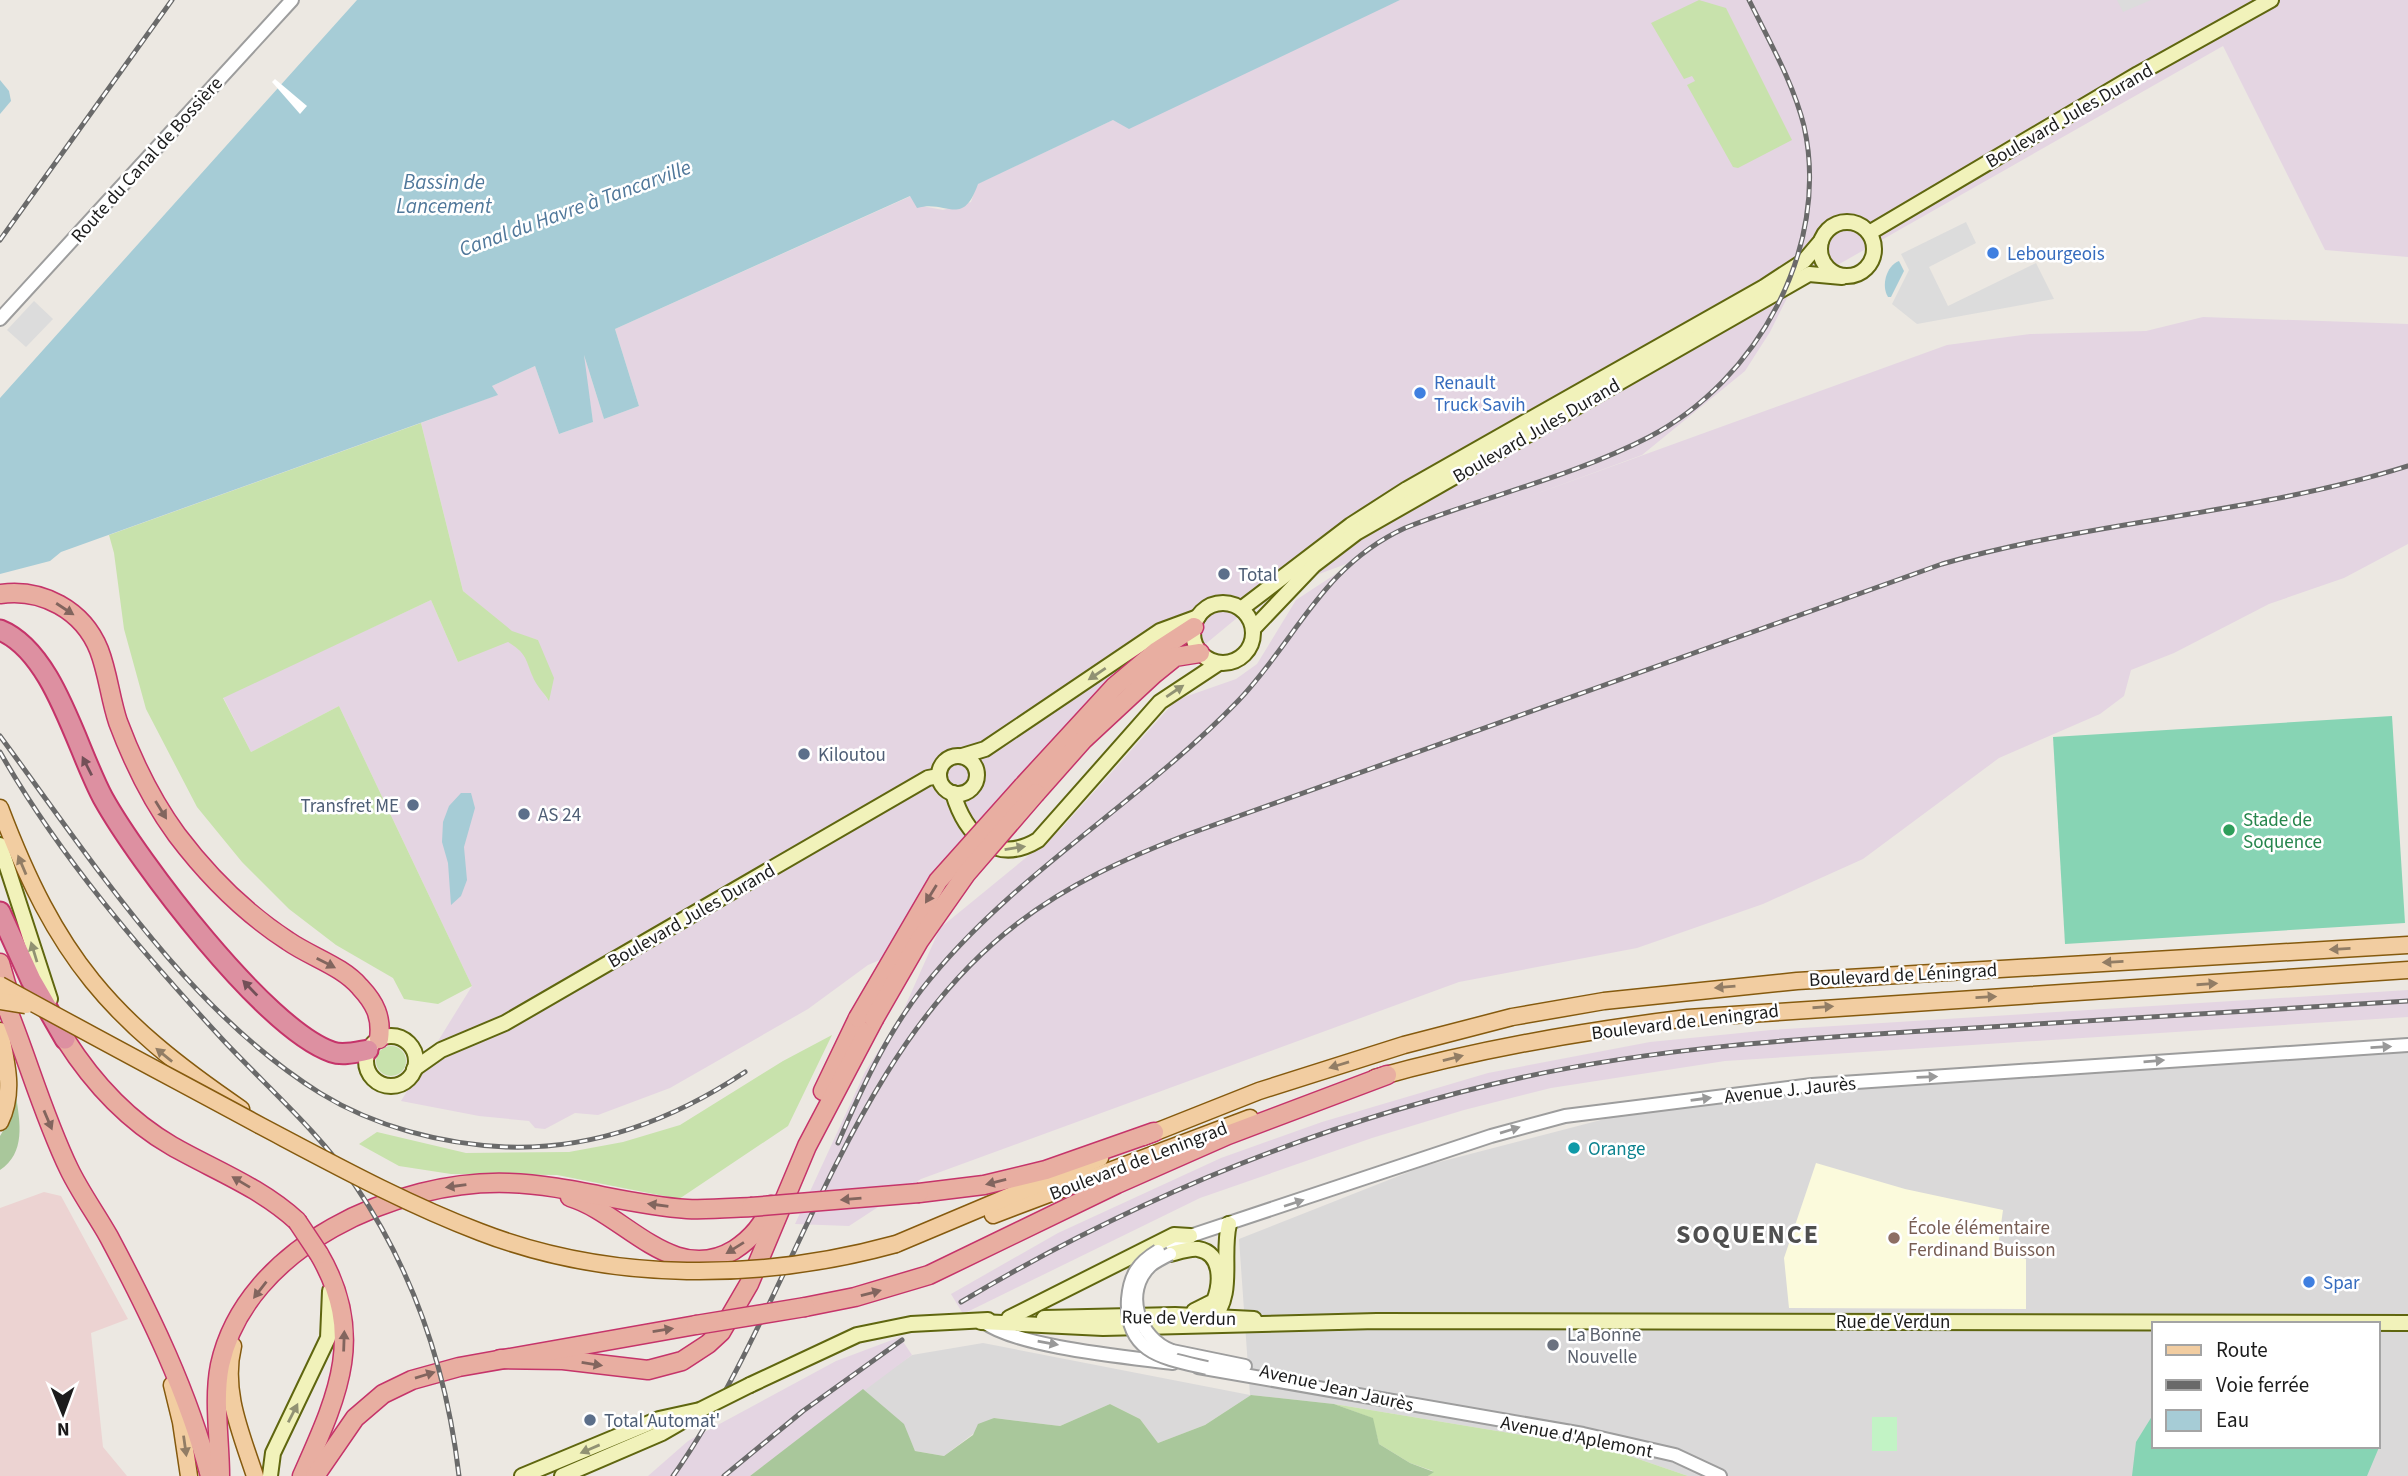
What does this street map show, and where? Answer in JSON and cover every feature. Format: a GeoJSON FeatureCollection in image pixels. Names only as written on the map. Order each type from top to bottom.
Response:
{"type":"FeatureCollection","features":[{"type":"Feature","properties":{"kind":"highway"},"geometry":{"type":"LineString","coordinates":[[0,594],[43,597],[68,610],[81,622],[98,649],[117,719],[134,761],[176,833],[218,883],[252,914],[298,948],[354,980],[380,1016],[374,1044],[331,1052],[311,1041],[284,1021],[221,956],[141,860],[98,787],[38,659],[22,642],[0,630]]}},
{"type":"Feature","properties":{"kind":"highway"},"geometry":{"type":"LineString","coordinates":[[524,1184],[590,1205],[652,1246],[685,1259],[702,1260],[728,1253],[751,1236],[768,1214],[782,1175],[866,1018],[966,874],[1029,790],[1114,687],[1196,622]]}},
{"type":"Feature","properties":{"kind":"highway"},"geometry":{"type":"LineString","coordinates":[[1029,790],[1175,657],[1200,653]]}},
{"type":"Feature","properties":{"kind":"highway"},"geometry":{"type":"LineString","coordinates":[[0,912],[31,979],[65,1039],[90,1076],[131,1117],[171,1146],[281,1206],[297,1221],[333,1278],[342,1310],[343,1364],[332,1408],[307,1476]]}},
{"type":"Feature","properties":{"kind":"highway"},"geometry":{"type":"LineString","coordinates":[[0,963],[24,1055]]}},
{"type":"Feature","properties":{"kind":"highway"},"geometry":{"type":"LineString","coordinates":[[0,988],[69,1170],[109,1238],[179,1378],[198,1431],[210,1476]]}},
{"type":"Feature","properties":{"kind":"highway"},"geometry":{"type":"LineString","coordinates":[[500,1359],[563,1360],[648,1370],[682,1361],[721,1332],[749,1284],[807,1146],[866,1018]]}},
{"type":"Feature","properties":{"kind":"highway"},"geometry":{"type":"LineString","coordinates":[[307,1476],[355,1418],[383,1394],[427,1374],[805,1307],[855,1297],[929,1275],[1117,1184],[1228,1135],[1387,1075]]}},
{"type":"Feature","properties":{"kind":"highway"},"geometry":{"type":"LineString","coordinates":[[220,1476],[220,1366],[240,1320],[261,1287],[284,1264],[318,1237],[383,1205],[432,1190],[471,1184],[524,1184],[687,1209],[751,1207],[919,1193],[984,1185],[1046,1170],[1154,1132]]}},
{"type":"Feature","properties":{"kind":"main road","name":"Boulevard Jules Durand"},"geometry":{"type":"LineString","coordinates":[[1869,233],[2138,74],[2271,0]]}},
{"type":"Feature","properties":{"kind":"main road"},"geometry":{"type":"LineString","coordinates":[[1840,223],[1861,226],[1869,233],[1874,249],[1869,265],[1857,275],[1842,276],[1824,264],[1819,250],[1825,232],[1840,223]]}},
{"type":"Feature","properties":{"kind":"main road","name":"Boulevard Jules Durand"},"geometry":{"type":"LineString","coordinates":[[1241,609],[1351,524],[1773,281],[1804,261],[1821,241]]}},
{"type":"Feature","properties":{"kind":"main road","name":"Boulevard Jules Durand"},"geometry":{"type":"LineString","coordinates":[[1253,629],[1314,565],[1367,527],[1809,274],[1842,276]]}},
{"type":"Feature","properties":{"kind":"main road"},"geometry":{"type":"LineString","coordinates":[[962,756],[976,767],[977,779],[965,793],[953,793],[944,787],[939,776],[944,762],[952,757],[985,749],[1160,631],[1196,622],[1213,605],[1232,604],[1241,609],[1253,629],[1253,638],[1245,655],[1228,663],[1219,663],[1200,653],[1194,641],[1196,622]]}},
{"type":"Feature","properties":{"kind":"main road"},"geometry":{"type":"LineString","coordinates":[[953,793],[961,818],[984,841],[1004,850],[1028,846],[1038,840],[1160,702],[1219,663]]}},
{"type":"Feature","properties":{"kind":"main road","name":"Boulevard Jules Durand"},"geometry":{"type":"LineString","coordinates":[[414,1069],[441,1050],[505,1023],[902,792],[928,778],[939,776]]}},
{"type":"Feature","properties":{"kind":"main road"},"geometry":{"type":"LineString","coordinates":[[0,808],[35,892],[65,947],[106,999],[161,1052],[281,1136]]}},
{"type":"Feature","properties":{"kind":"main road"},"geometry":{"type":"LineString","coordinates":[[0,845],[40,973],[65,1039]]}},
{"type":"Feature","properties":{"kind":"main road","name":"Boulevard de Léningrad"},"geometry":{"type":"LineString","coordinates":[[1404,1045],[1512,1017],[1604,1000],[1712,988],[2408,945]]}},
{"type":"Feature","properties":{"kind":"main road","name":"Boulevard de Léningrad"},"geometry":{"type":"LineString","coordinates":[[1918,1001],[2408,970]]}},
{"type":"Feature","properties":{"kind":"main road"},"geometry":{"type":"LineString","coordinates":[[0,988],[421,1208],[482,1233],[577,1259],[652,1269],[750,1270],[843,1257],[896,1244]]}},
{"type":"Feature","properties":{"kind":"main road"},"geometry":{"type":"LineString","coordinates":[[0,1001],[39,1007]]}},
{"type":"Feature","properties":{"kind":"main road","name":"Boulevard de Leningrad"},"geometry":{"type":"LineString","coordinates":[[896,1244],[999,1213],[1189,1139],[1307,1098],[1489,1049],[1614,1027],[1781,1009],[1918,1001]]}},
{"type":"Feature","properties":{"kind":"main road"},"geometry":{"type":"LineString","coordinates":[[0,1031],[9,1088],[8,1101],[0,1122]]}},
{"type":"Feature","properties":{"kind":"main road"},"geometry":{"type":"LineString","coordinates":[[411,1046],[415,1057],[414,1069],[404,1082],[389,1086],[369,1073],[366,1057],[374,1044],[398,1037],[411,1046],[441,1050]]}},
{"type":"Feature","properties":{"kind":"main road","name":"Boulevard de Leningrad"},"geometry":{"type":"LineString","coordinates":[[896,1244],[1076,1169],[1154,1132],[1270,1087],[1404,1045]]}},
{"type":"Feature","properties":{"kind":"main road"},"geometry":{"type":"LineString","coordinates":[[1194,1327],[1212,1321],[1223,1307],[1226,1295],[1225,1244],[1229,1224]]}},
{"type":"Feature","properties":{"kind":"main road"},"geometry":{"type":"LineString","coordinates":[[1009,1318],[1174,1235],[1190,1236]]}},
{"type":"Feature","properties":{"kind":"main road"},"geometry":{"type":"LineString","coordinates":[[1164,1252],[1197,1249],[1208,1253],[1216,1262],[1219,1278],[1217,1292],[1208,1306],[1175,1315]]}},
{"type":"Feature","properties":{"kind":"main road"},"geometry":{"type":"LineString","coordinates":[[270,1476],[273,1453],[328,1338],[331,1294],[319,1254]]}},
{"type":"Feature","properties":{"kind":"main road"},"geometry":{"type":"LineString","coordinates":[[1226,1295],[1238,1311],[1266,1320]]}},
{"type":"Feature","properties":{"kind":"main road"},"geometry":{"type":"LineString","coordinates":[[145,1311],[178,1404],[189,1476]]}},
{"type":"Feature","properties":{"kind":"main road","name":"Rue de Verdun"},"geometry":{"type":"LineString","coordinates":[[982,1322],[1009,1318],[1175,1315],[1216,1315],[1266,1320],[1361,1318],[1377,1321]]}},
{"type":"Feature","properties":{"kind":"main road"},"geometry":{"type":"LineString","coordinates":[[240,1320],[231,1356],[229,1387],[255,1476]]}},
{"type":"Feature","properties":{"kind":"main road","name":"Rue de Verdun"},"geometry":{"type":"LineString","coordinates":[[562,1476],[662,1433],[700,1410],[856,1335],[911,1324],[982,1322],[1074,1328],[1377,1321],[2152,1323]]}},
{"type":"Feature","properties":{"kind":"main road","name":"Rue de Verdun"},"geometry":{"type":"LineString","coordinates":[[2380,1323],[2408,1323]]}},
{"type":"Feature","properties":{"kind":"main road","name":"Rue de Verdun"},"geometry":{"type":"LineString","coordinates":[[522,1476],[659,1419],[700,1410]]}},
{"type":"Feature","properties":{"kind":"street","name":"Route du Canal de Bossière"},"geometry":{"type":"LineString","coordinates":[[0,319],[292,0]]}},
{"type":"Feature","properties":{"kind":"street","name":"Avenue J. Jaurès"},"geometry":{"type":"LineString","coordinates":[[1190,1236],[1491,1136],[1565,1116],[1812,1084],[2408,1045]]}},
{"type":"Feature","properties":{"kind":"street"},"geometry":{"type":"LineString","coordinates":[[1190,1236],[1137,1266],[1130,1282],[1129,1327],[1136,1338],[1157,1355],[1207,1368]]}},
{"type":"Feature","properties":{"kind":"street","name":"Avenue Jean Jaurès"},"geometry":{"type":"LineString","coordinates":[[1164,1252],[1147,1271],[1137,1292],[1137,1308],[1148,1337],[1158,1346],[1429,1408]]}},
{"type":"Feature","properties":{"kind":"street"},"geometry":{"type":"LineString","coordinates":[[982,1322],[995,1330],[1019,1338],[1207,1368]]}},
{"type":"Feature","properties":{"kind":"street","name":"Avenue Jean Jaurès"},"geometry":{"type":"LineString","coordinates":[[1207,1368],[1429,1408]]}},
{"type":"Feature","properties":{"kind":"street","name":"Avenue d'Aplemont"},"geometry":{"type":"LineString","coordinates":[[1429,1408],[1633,1444],[1675,1455],[1720,1476]]}},
{"type":"Feature","properties":{"kind":"shaded area"},"geometry":{"type":"Polygon","coordinates":[[[1400,0],[2408,0],[2408,257],[2325,250],[2223,46],[1790,292],[1770,332],[1745,371],[1642,455],[1467,519],[1947,345],[2030,334],[2146,331],[2203,317],[2408,324],[2408,544],[2344,578],[2269,604],[2174,653],[2131,670],[2124,696],[2100,714],[1999,758],[1863,859],[1763,904],[1637,948],[1459,982],[921,1179],[849,1226],[795,1224],[865,1072],[903,1011],[940,928],[1061,829],[1176,700],[1236,679],[1257,664],[1296,600],[1357,560],[1267,593],[1032,788],[927,940],[868,965],[808,1009],[670,1088],[598,1115],[575,1113],[545,1129],[535,1128],[529,1121],[479,1116],[401,1101],[472,986],[339,706],[251,752],[223,697],[431,600],[458,662],[508,641],[529,660],[532,675],[548,700],[538,640],[512,632],[463,591],[421,423],[497,395],[492,386],[535,366],[559,434],[593,422],[582,349],[604,419],[639,406],[615,329],[911,196],[922,206],[943,210],[971,202],[977,184],[1113,120],[1400,0]]]}},
{"type":"Feature","properties":{"kind":"shaded area"},"geometry":{"type":"Polygon","coordinates":[[[2117,0],[2151,0],[2123,12],[2117,0]]]}},
{"type":"Feature","properties":{"kind":"shaded area"},"geometry":{"type":"Polygon","coordinates":[[[1966,222],[1976,243],[1929,267],[1948,306],[2036,263],[2054,299],[1917,324],[1892,304],[1909,270],[1901,254],[1966,222]]]}},
{"type":"Feature","properties":{"kind":"shaded area"},"geometry":{"type":"Polygon","coordinates":[[[34,301],[53,319],[26,347],[7,330],[34,301]]]}},
{"type":"Feature","properties":{"kind":"shaded area"},"geometry":{"type":"Polygon","coordinates":[[[2408,990],[2408,1017],[1725,1061],[1551,1088],[1464,1110],[1372,1138],[1200,1198],[963,1314],[951,1294],[1058,1233],[1221,1158],[1322,1122],[1488,1073],[1650,1042],[1771,1030],[2408,990]]]}},
{"type":"Feature","properties":{"kind":"shaded area"},"geometry":{"type":"Polygon","coordinates":[[[2408,1040],[2408,1476],[1688,1476],[1612,1450],[1334,1404],[1251,1395],[1205,1425],[1158,1443],[1140,1419],[1110,1404],[1060,1426],[994,1418],[944,1456],[915,1451],[903,1424],[863,1389],[912,1355],[983,1343],[1250,1395],[1239,1239],[1424,1166],[1620,1115],[1750,1095],[2408,1040]]]}},
{"type":"Feature","properties":{"kind":"shaded area","name":"École élémentaire Ferdinand Buisson"},"geometry":{"type":"Polygon","coordinates":[[[1816,1163],[1905,1189],[2003,1210],[1997,1254],[2026,1259],[2026,1309],[1789,1308],[1784,1258],[1816,1163]]]}},
{"type":"Feature","properties":{"kind":"shaded area"},"geometry":{"type":"Polygon","coordinates":[[[44,1192],[61,1196],[128,1319],[91,1333],[103,1447],[127,1476],[0,1476],[0,1208],[44,1192]]]}},
{"type":"Feature","properties":{"kind":"shaded area"},"geometry":{"type":"Polygon","coordinates":[[[900,1337],[912,1355],[750,1476],[648,1476],[688,1441],[836,1361],[900,1337]]]}},
{"type":"Feature","properties":{"kind":"green space"},"geometry":{"type":"Polygon","coordinates":[[[1699,0],[1726,8],[1792,140],[1738,168],[1733,167],[1687,85],[1695,81],[1692,76],[1684,79],[1651,23],[1699,0]]]}},
{"type":"Feature","properties":{"kind":"green space"},"geometry":{"type":"Polygon","coordinates":[[[421,423],[463,591],[512,631],[538,640],[554,678],[549,701],[536,683],[524,655],[508,642],[458,662],[431,600],[223,698],[251,752],[339,706],[472,986],[438,1004],[404,999],[393,978],[336,945],[289,909],[242,862],[197,807],[146,709],[124,629],[114,553],[109,535],[421,423]]]}},
{"type":"Feature","properties":{"kind":"green space","name":"Stade de Soquence"},"geometry":{"type":"Polygon","coordinates":[[[2392,716],[2405,923],[2065,944],[2053,737],[2392,716]]]}},
{"type":"Feature","properties":{"kind":"green space"},"geometry":{"type":"Polygon","coordinates":[[[832,1035],[788,1126],[679,1199],[557,1175],[451,1174],[399,1166],[359,1144],[377,1132],[466,1153],[569,1152],[623,1142],[680,1125],[783,1061],[832,1035]]]}},
{"type":"Feature","properties":{"kind":"green space"},"geometry":{"type":"Polygon","coordinates":[[[391,1046],[397,1047],[405,1055],[405,1067],[397,1075],[391,1076],[385,1075],[377,1067],[376,1061],[377,1055],[385,1047],[391,1046]]]}},
{"type":"Feature","properties":{"kind":"green space"},"geometry":{"type":"Polygon","coordinates":[[[16,1096],[20,1126],[18,1146],[8,1163],[0,1170],[0,1136],[12,1116],[16,1096]]]}},
{"type":"Feature","properties":{"kind":"green space"},"geometry":{"type":"Polygon","coordinates":[[[863,1389],[904,1424],[915,1451],[944,1456],[973,1435],[978,1424],[994,1418],[1060,1426],[1110,1404],[1140,1419],[1158,1443],[1205,1425],[1251,1395],[1334,1404],[1373,1418],[1379,1444],[1410,1463],[1434,1472],[1428,1476],[750,1476],[863,1389]]]}},
{"type":"Feature","properties":{"kind":"green space"},"geometry":{"type":"Polygon","coordinates":[[[1334,1404],[1612,1450],[1688,1476],[1428,1476],[1433,1471],[1410,1463],[1379,1444],[1372,1418],[1334,1404]]]}},
{"type":"Feature","properties":{"kind":"green space"},"geometry":{"type":"Polygon","coordinates":[[[2152,1416],[2152,1448],[2379,1448],[2367,1476],[2132,1476],[2136,1442],[2152,1416]]]}},
{"type":"Feature","properties":{"kind":"green space"},"geometry":{"type":"Polygon","coordinates":[[[1872,1417],[1897,1417],[1897,1451],[1872,1451],[1872,1417]]]}},
{"type":"Feature","properties":{"kind":"water","name":"Bassin de Lancement"},"geometry":{"type":"Polygon","coordinates":[[[357,0],[1400,0],[1129,129],[1113,120],[978,184],[972,198],[960,209],[928,206],[917,208],[910,196],[615,329],[639,406],[604,419],[584,355],[593,422],[559,434],[535,366],[492,386],[498,395],[61,552],[50,561],[0,574],[0,398],[357,0]]]}},
{"type":"Feature","properties":{"kind":"water"},"geometry":{"type":"Polygon","coordinates":[[[0,80],[9,91],[11,101],[0,114],[0,80]]]}},
{"type":"Feature","properties":{"kind":"water"},"geometry":{"type":"Polygon","coordinates":[[[1899,261],[1904,271],[1891,297],[1888,297],[1886,277],[1891,267],[1899,261]]]}},
{"type":"Feature","properties":{"kind":"water"},"geometry":{"type":"Polygon","coordinates":[[[461,793],[471,793],[475,808],[464,847],[467,880],[461,896],[451,905],[448,863],[442,842],[443,822],[449,806],[461,793]]]}},
{"type":"Feature","properties":{"kind":"pier"},"geometry":{"type":"Polygon","coordinates":[[[275,79],[307,106],[300,114],[272,82],[275,79]]]}},
{"type":"Feature","properties":{"kind":"railway"},"geometry":{"type":"LineString","coordinates":[[0,240],[172,0]]}},
{"type":"Feature","properties":{"kind":"railway"},"geometry":{"type":"LineString","coordinates":[[838,1143],[865,1083],[897,1025],[922,989],[957,948],[1035,875],[1159,774],[1238,701],[1312,606],[1352,562],[1376,544],[1405,528],[1590,464],[1649,437],[1688,413],[1723,382],[1753,346],[1777,306],[1795,263],[1806,218],[1810,172],[1804,126],[1794,94],[1749,0]]}},
{"type":"Feature","properties":{"kind":"railway"},"geometry":{"type":"LineString","coordinates":[[673,1476],[716,1408],[826,1184],[865,1110],[908,1040],[959,977],[1018,923],[1057,896],[1120,863],[1186,835],[1942,564],[2058,537],[2293,495],[2408,466]]}},
{"type":"Feature","properties":{"kind":"railway"},"geometry":{"type":"LineString","coordinates":[[0,736],[145,930],[227,1020],[272,1059],[320,1093],[363,1115],[434,1138],[482,1145],[538,1147],[570,1143],[631,1129],[690,1104],[745,1072]]}},
{"type":"Feature","properties":{"kind":"railway"},"geometry":{"type":"LineString","coordinates":[[0,752],[48,828],[132,938],[223,1040],[309,1128],[341,1165],[376,1218],[411,1288],[425,1324],[446,1398],[459,1476]]}},
{"type":"Feature","properties":{"kind":"railway"},"geometry":{"type":"LineString","coordinates":[[961,1302],[1095,1229],[1234,1167],[1376,1116],[1524,1077],[1632,1058],[1794,1040],[2408,1001]]}},
{"type":"Feature","properties":{"kind":"railway"},"geometry":{"type":"LineString","coordinates":[[724,1476],[803,1411],[902,1340]]}},
{"type":"Feature","properties":{"kind":"place","name":"Lebourgeois"},"geometry":{"type":"Point","coordinates":[1993,253]}},
{"type":"Feature","properties":{"kind":"place","name":"Renault Truck Savih"},"geometry":{"type":"Point","coordinates":[1420,393]}},
{"type":"Feature","properties":{"kind":"place","name":"Total"},"geometry":{"type":"Point","coordinates":[1224,574]}},
{"type":"Feature","properties":{"kind":"place","name":"Kiloutou"},"geometry":{"type":"Point","coordinates":[804,754]}},
{"type":"Feature","properties":{"kind":"place","name":"Transfret ME"},"geometry":{"type":"Point","coordinates":[413,805]}},
{"type":"Feature","properties":{"kind":"place","name":"AS 24"},"geometry":{"type":"Point","coordinates":[524,814]}},
{"type":"Feature","properties":{"kind":"place","name":"Stade de Soquence"},"geometry":{"type":"Point","coordinates":[2229,830]}},
{"type":"Feature","properties":{"kind":"place","name":"Orange"},"geometry":{"type":"Point","coordinates":[1574,1148]}},
{"type":"Feature","properties":{"kind":"place","name":"École élémentaire Ferdinand Buisson"},"geometry":{"type":"Point","coordinates":[1894,1238]}},
{"type":"Feature","properties":{"kind":"place","name":"Spar"},"geometry":{"type":"Point","coordinates":[2309,1282]}},
{"type":"Feature","properties":{"kind":"place","name":"La Bonne Nouvelle"},"geometry":{"type":"Point","coordinates":[1553,1345]}},
{"type":"Feature","properties":{"kind":"place","name":"Total Automat'"},"geometry":{"type":"Point","coordinates":[590,1420]}},
{"type":"Feature","properties":{"kind":"district","name":"SOQUENCE"},"geometry":{"type":"Point","coordinates":[1748,1234]}},
{"type":"Feature","properties":{"kind":"water label","name":"Canal du Havre à Tancarville"},"geometry":{"type":"Point","coordinates":[575,208]}}]}
